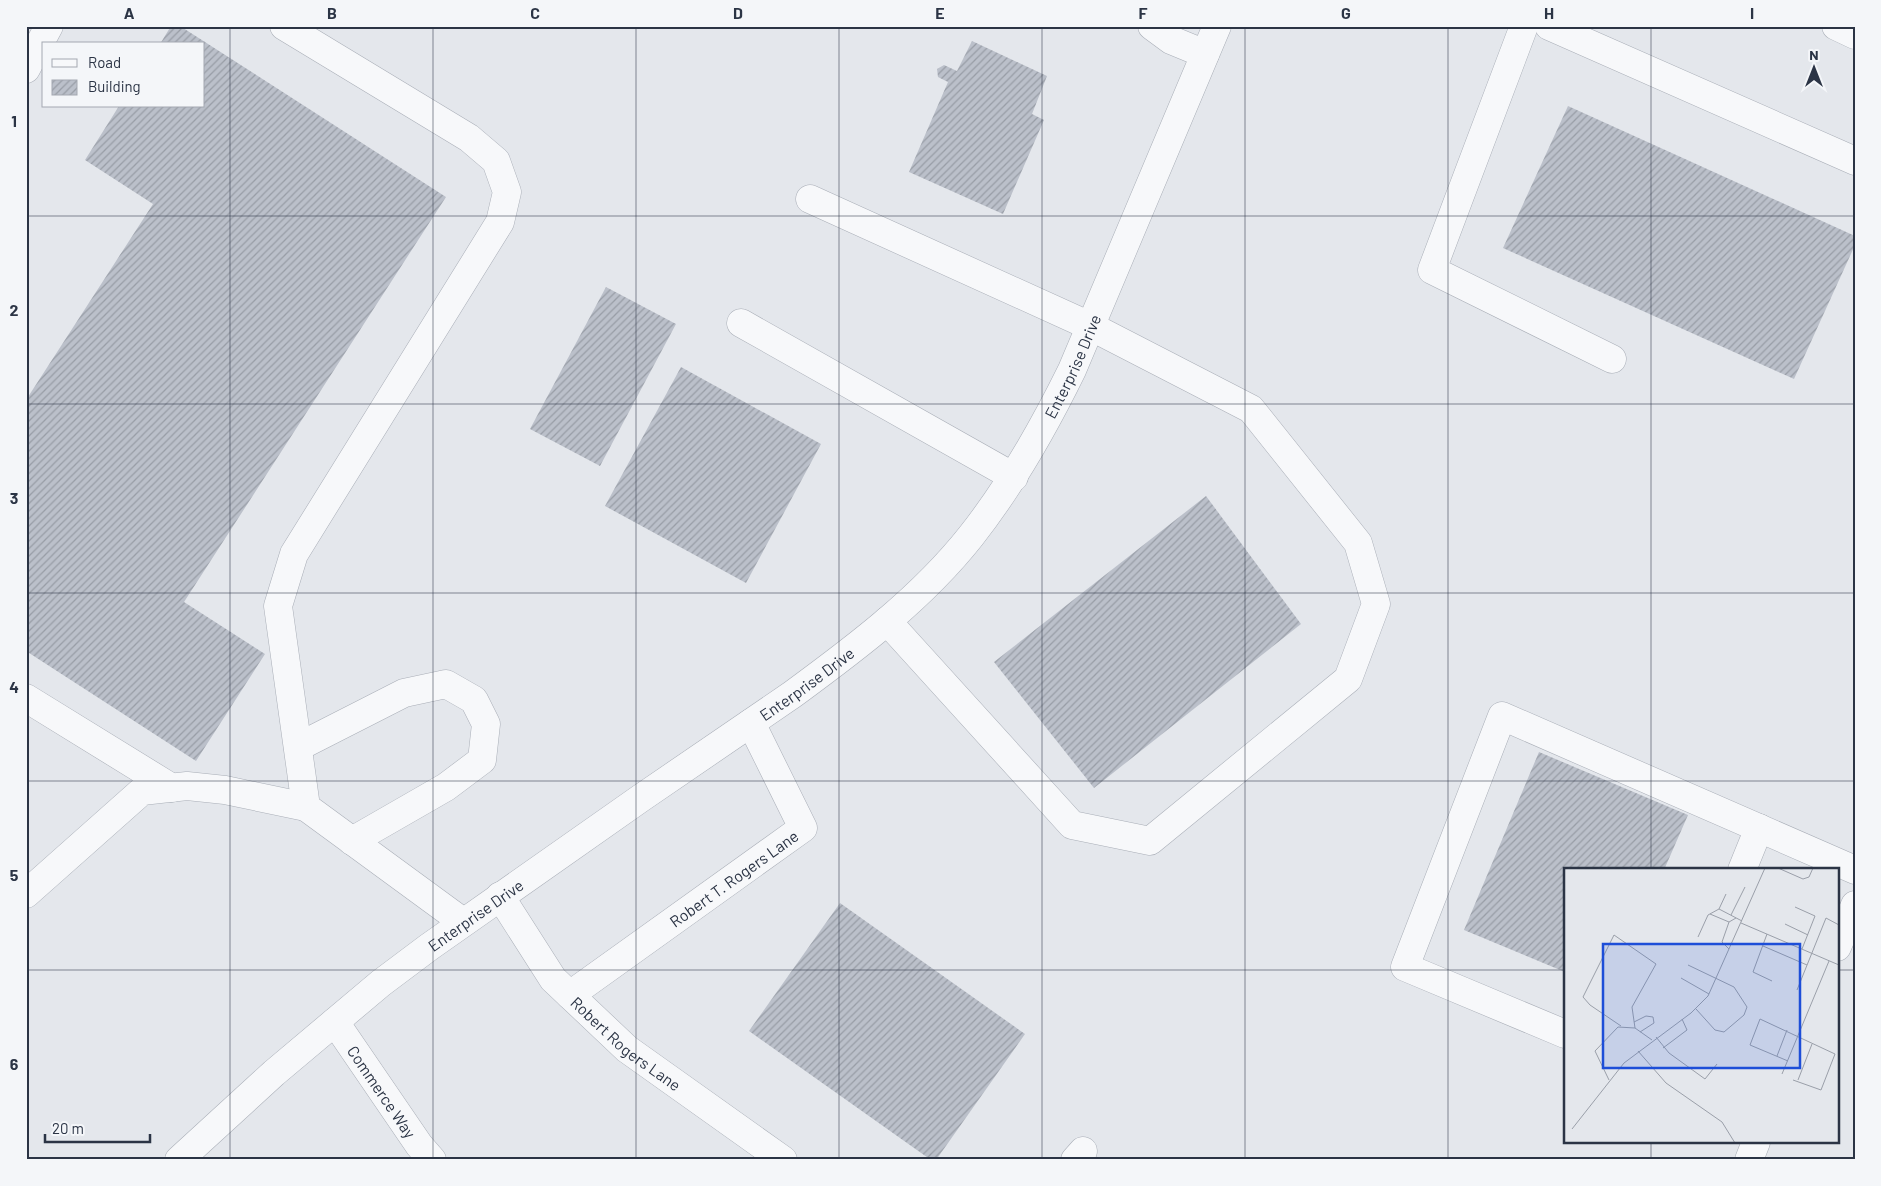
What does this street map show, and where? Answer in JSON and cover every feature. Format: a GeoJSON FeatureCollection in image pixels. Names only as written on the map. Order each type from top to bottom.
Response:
{"type":"FeatureCollection","features":[{"type":"Feature","properties":{"kind":"street"},"geometry":{"type":"LineString","coordinates":[[26,69],[49,26]]}},
{"type":"Feature","properties":{"kind":"street"},"geometry":{"type":"LineString","coordinates":[[284,26],[469,138],[496,161],[507,192],[500,222],[294,554],[278,606],[306,807]]}},
{"type":"Feature","properties":{"kind":"street"},"geometry":{"type":"LineString","coordinates":[[1152,26],[1171,40],[1205,54]]}},
{"type":"Feature","properties":{"kind":"street","name":"Enterprise Drive"},"geometry":{"type":"LineString","coordinates":[[179,1160],[241,1102],[381,984],[463,922],[751,723],[840,659],[930,581],[970,537],[1014,476],[1045,425],[1072,370],[1217,26]]}},
{"type":"Feature","properties":{"kind":"street"},"geometry":{"type":"LineString","coordinates":[[1524,26],[1432,270],[1612,359]]}},
{"type":"Feature","properties":{"kind":"street"},"geometry":{"type":"LineString","coordinates":[[1549,26],[1855,161]]}},
{"type":"Feature","properties":{"kind":"street"},"geometry":{"type":"LineString","coordinates":[[1836,26],[1855,34]]}},
{"type":"Feature","properties":{"kind":"street"},"geometry":{"type":"LineString","coordinates":[[810,199],[1090,326],[1252,409],[1358,542],[1376,604],[1348,679],[1150,841],[1072,825],[886,621]]}},
{"type":"Feature","properties":{"kind":"street"},"geometry":{"type":"LineString","coordinates":[[741,323],[1014,476]]}},
{"type":"Feature","properties":{"kind":"street"},"geometry":{"type":"LineString","coordinates":[[298,747],[404,693],[446,684],[474,700],[486,724],[482,760],[446,787],[352,841]]}},
{"type":"Feature","properties":{"kind":"street"},"geometry":{"type":"LineString","coordinates":[[26,698],[172,788]]}},
{"type":"Feature","properties":{"kind":"street"},"geometry":{"type":"LineString","coordinates":[[1564,1034],[1406,967],[1502,716],[1855,870]]}},
{"type":"Feature","properties":{"kind":"street","name":"Robert T. Rogers Lane"},"geometry":{"type":"LineString","coordinates":[[570,995],[803,828],[751,723]]}},
{"type":"Feature","properties":{"kind":"street"},"geometry":{"type":"LineString","coordinates":[[26,894],[142,791],[187,786],[226,790],[306,807],[463,922]]}},
{"type":"Feature","properties":{"kind":"street"},"geometry":{"type":"LineString","coordinates":[[1743,868],[1759,828]]}},
{"type":"Feature","properties":{"kind":"street","name":"Robert Rogers Lane"},"geometry":{"type":"LineString","coordinates":[[500,896],[552,979],[627,1049],[783,1160]]}},
{"type":"Feature","properties":{"kind":"street"},"geometry":{"type":"LineString","coordinates":[[1838,945],[1855,905]]}},
{"type":"Feature","properties":{"kind":"street","name":"Commerce Way"},"geometry":{"type":"LineString","coordinates":[[335,1022],[419,1145],[432,1160]]}},
{"type":"Feature","properties":{"kind":"street"},"geometry":{"type":"LineString","coordinates":[[1748,1160],[1755,1144]]}},
{"type":"Feature","properties":{"kind":"building"},"geometry":{"type":"Polygon","coordinates":[[[171,26],[180,26],[205,42],[161,42],[171,26]]]}},
{"type":"Feature","properties":{"kind":"building"},"geometry":{"type":"Polygon","coordinates":[[[972,41],[1047,76],[1032,114],[1044,120],[1003,214],[909,172],[948,82],[938,77],[937,69],[944,65],[957,71],[972,41]]]}},
{"type":"Feature","properties":{"kind":"building"},"geometry":{"type":"Polygon","coordinates":[[[205,42],[446,197],[184,602],[265,654],[196,761],[26,651],[26,400],[153,204],[85,160],[118,108],[205,108],[205,42]]]}},
{"type":"Feature","properties":{"kind":"building"},"geometry":{"type":"Polygon","coordinates":[[[1568,106],[1855,236],[1855,245],[1794,379],[1503,248],[1568,106]]]}},
{"type":"Feature","properties":{"kind":"building"},"geometry":{"type":"Polygon","coordinates":[[[606,287],[676,324],[600,466],[530,429],[606,287]]]}},
{"type":"Feature","properties":{"kind":"building"},"geometry":{"type":"Polygon","coordinates":[[[681,367],[821,444],[746,583],[605,506],[681,367]]]}},
{"type":"Feature","properties":{"kind":"building"},"geometry":{"type":"Polygon","coordinates":[[[1206,496],[1301,624],[1094,788],[994,662],[1206,496]]]}},
{"type":"Feature","properties":{"kind":"building"},"geometry":{"type":"Polygon","coordinates":[[[1539,752],[1688,815],[1665,868],[1564,868],[1564,972],[1464,930],[1539,752]]]}},
{"type":"Feature","properties":{"kind":"building"},"geometry":{"type":"Polygon","coordinates":[[[840,903],[1025,1034],[936,1160],[931,1160],[749,1031],[840,903]]]}}]}
